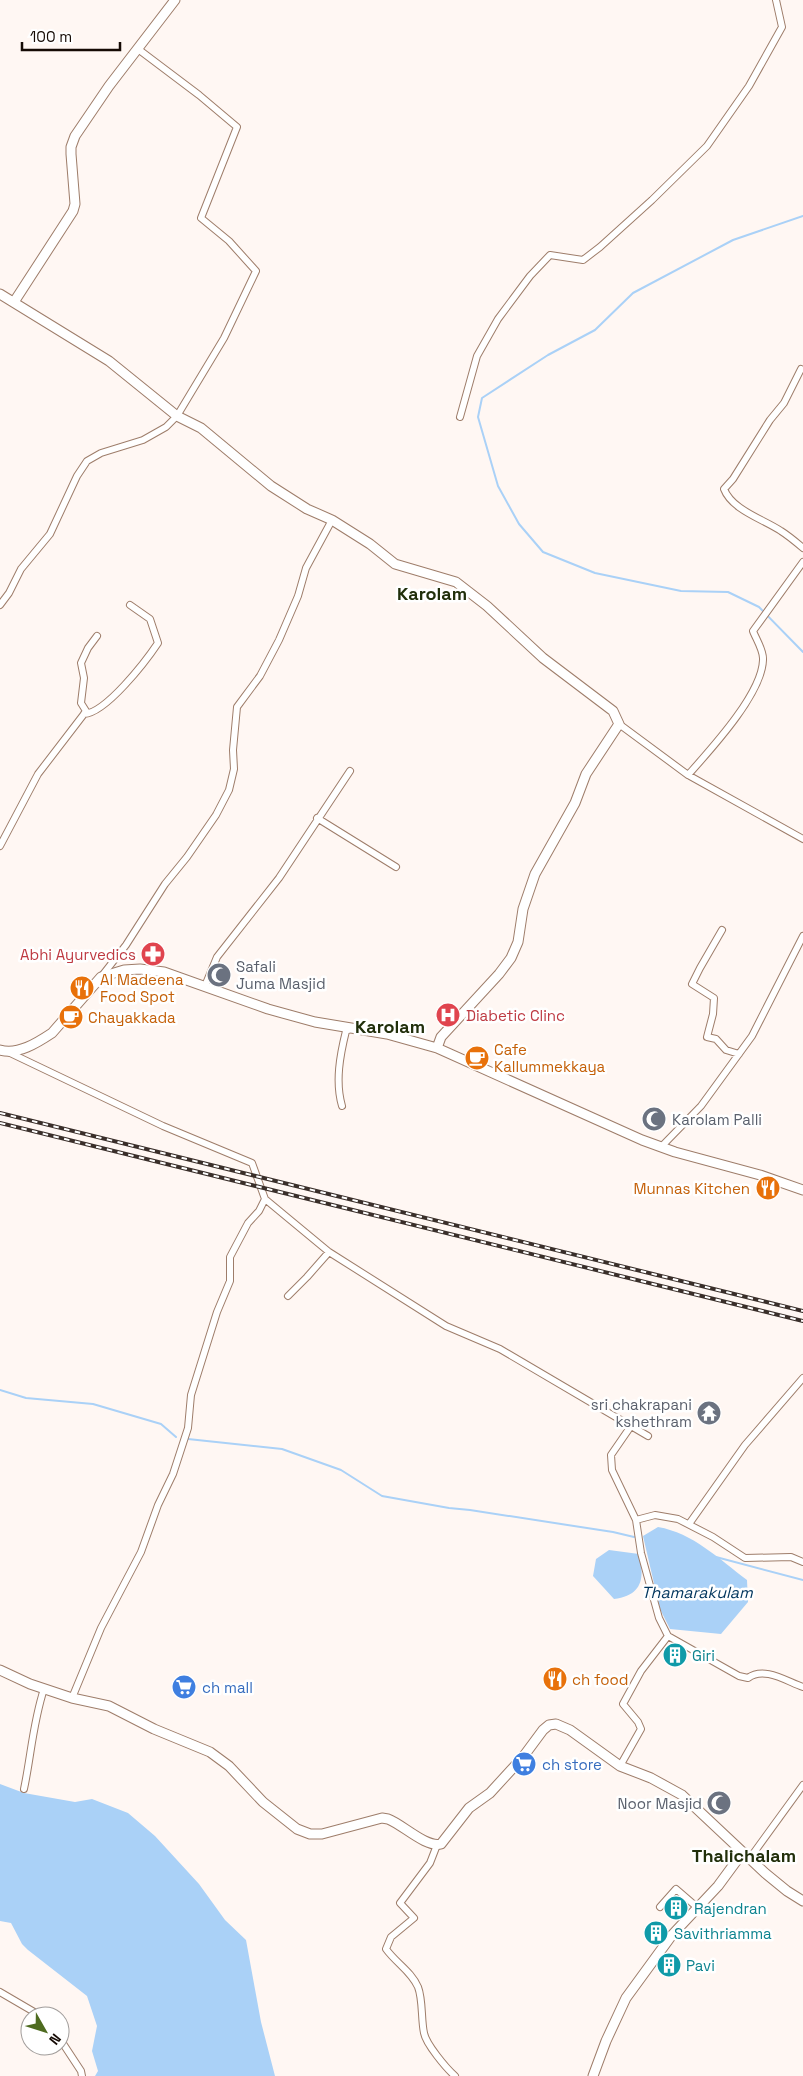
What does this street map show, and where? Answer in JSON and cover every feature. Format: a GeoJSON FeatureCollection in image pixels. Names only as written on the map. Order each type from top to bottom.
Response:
{"type":"FeatureCollection","features":[{"type":"Feature","properties":{"kind":"main road"},"geometry":{"type":"LineString","coordinates":[[14,302],[73,212],[75,204],[71,147],[75,136],[109,86],[175,0]]}},
{"type":"Feature","properties":{"kind":"main road"},"geometry":{"type":"LineString","coordinates":[[0,294],[109,360],[177,416],[201,428],[271,486],[307,509],[332,520],[370,544],[394,564],[456,582],[487,606],[543,658],[613,711],[619,724],[586,774],[575,803],[535,874],[523,909],[518,942],[511,958],[499,974],[441,1037],[437,1048]]}},
{"type":"Feature","properties":{"kind":"main road"},"geometry":{"type":"LineString","coordinates":[[3,1051],[33,1045],[52,1033],[101,977],[124,970],[140,969],[164,972],[268,1009],[315,1022],[387,1034],[437,1048],[661,1147],[760,1175],[803,1190]]}},
{"type":"Feature","properties":{"kind":"main road"},"geometry":{"type":"LineString","coordinates":[[0,1670],[44,1689],[72,1698],[109,1706],[154,1729],[210,1752],[229,1766],[263,1802],[297,1829],[310,1834],[322,1834],[382,1818],[394,1821],[410,1832],[437,1845],[441,1844],[469,1808],[495,1788],[549,1725],[556,1724],[570,1730],[620,1766],[651,1778],[682,1795],[787,1891],[803,1901]]}},
{"type":"Feature","properties":{"kind":"main road"},"geometry":{"type":"LineString","coordinates":[[593,2076],[606,2041],[626,1998],[672,1935],[747,1855]]}},
{"type":"Feature","properties":{"kind":"street"},"geometry":{"type":"LineString","coordinates":[[460,417],[476,356],[498,319],[530,276],[550,255],[583,260],[652,200],[707,146],[749,86],[782,27],[776,0]]}},
{"type":"Feature","properties":{"kind":"street"},"geometry":{"type":"LineString","coordinates":[[0,605],[9,593],[21,569],[50,534],[73,485],[88,461],[101,453],[143,440],[166,427],[177,416],[224,338],[256,271],[201,218],[237,127],[199,95],[138,49]]}},
{"type":"Feature","properties":{"kind":"street"},"geometry":{"type":"LineString","coordinates":[[801,369],[784,403],[770,420],[734,479],[724,489],[727,496],[736,504],[784,532],[803,548]]}},
{"type":"Feature","properties":{"kind":"street"},"geometry":{"type":"LineString","coordinates":[[101,977],[126,945],[165,884],[188,857],[229,790],[234,769],[233,750],[237,707],[260,676],[279,640],[298,596],[306,568],[332,520]]}},
{"type":"Feature","properties":{"kind":"street"},"geometry":{"type":"LineString","coordinates":[[688,775],[723,734],[750,696],[761,671],[764,658],[753,631],[803,562]]}},
{"type":"Feature","properties":{"kind":"street"},"geometry":{"type":"LineString","coordinates":[[84,714],[92,714],[99,710],[121,689],[158,642],[150,619],[130,605]]}},
{"type":"Feature","properties":{"kind":"street"},"geometry":{"type":"LineString","coordinates":[[0,846],[38,774],[86,711],[82,703],[84,678],[80,663],[88,648],[98,636]]}},
{"type":"Feature","properties":{"kind":"street"},"geometry":{"type":"LineString","coordinates":[[619,724],[688,775],[803,839]]}},
{"type":"Feature","properties":{"kind":"street"},"geometry":{"type":"LineString","coordinates":[[205,986],[216,957],[279,878],[317,818],[329,804],[350,771]]}},
{"type":"Feature","properties":{"kind":"street"},"geometry":{"type":"LineString","coordinates":[[317,818],[396,866]]}},
{"type":"Feature","properties":{"kind":"street"},"geometry":{"type":"LineString","coordinates":[[722,930],[692,984],[714,998],[713,1014],[706,1037],[716,1039],[726,1050],[739,1054]]}},
{"type":"Feature","properties":{"kind":"street"},"geometry":{"type":"LineString","coordinates":[[661,1147],[701,1106],[752,1036],[803,936]]}},
{"type":"Feature","properties":{"kind":"street"},"geometry":{"type":"LineString","coordinates":[[342,1106],[338,1092],[342,1051],[346,1031],[352,1028]]}},
{"type":"Feature","properties":{"kind":"street"},"geometry":{"type":"LineString","coordinates":[[3,1051],[163,1126],[252,1163],[265,1199],[328,1252],[446,1326],[500,1349],[648,1436]]}},
{"type":"Feature","properties":{"kind":"street"},"geometry":{"type":"LineString","coordinates":[[72,1698],[101,1628],[141,1552],[158,1505],[173,1474],[188,1428],[191,1395],[217,1312],[230,1281],[230,1257],[248,1223],[259,1211],[265,1199]]}},
{"type":"Feature","properties":{"kind":"street"},"geometry":{"type":"LineString","coordinates":[[288,1296],[328,1252]]}},
{"type":"Feature","properties":{"kind":"street"},"geometry":{"type":"LineString","coordinates":[[689,1524],[746,1446],[803,1378]]}},
{"type":"Feature","properties":{"kind":"street"},"geometry":{"type":"LineString","coordinates":[[631,1426],[611,1455],[612,1470],[636,1520],[641,1553],[659,1618],[668,1636],[739,1676],[748,1678],[760,1672],[803,1687]]}},
{"type":"Feature","properties":{"kind":"street"},"geometry":{"type":"LineString","coordinates":[[636,1520],[655,1515],[678,1518],[713,1537],[745,1558],[791,1556],[803,1562]]}},
{"type":"Feature","properties":{"kind":"street"},"geometry":{"type":"LineString","coordinates":[[620,1766],[641,1729],[638,1722],[623,1704],[640,1671],[668,1636]]}},
{"type":"Feature","properties":{"kind":"street"},"geometry":{"type":"LineString","coordinates":[[24,1789],[38,1708],[44,1689]]}},
{"type":"Feature","properties":{"kind":"street"},"geometry":{"type":"LineString","coordinates":[[747,1855],[803,1785]]}},
{"type":"Feature","properties":{"kind":"street"},"geometry":{"type":"LineString","coordinates":[[437,1845],[430,1864],[400,1903],[414,1918],[391,1937],[386,1949],[394,1961],[408,1972],[418,1988],[424,2036],[448,2070],[455,2076]]}},
{"type":"Feature","properties":{"kind":"street"},"geometry":{"type":"LineString","coordinates":[[660,1907],[676,1889],[698,1908]]}},
{"type":"Feature","properties":{"kind":"street"},"geometry":{"type":"LineString","coordinates":[[0,1992],[24,2006]]}},
{"type":"Feature","properties":{"kind":"street"},"geometry":{"type":"LineString","coordinates":[[70,2054],[81,2071],[82,2076]]}},
{"type":"Feature","properties":{"kind":"water","name":"Thamarakulam"},"geometry":{"type":"Polygon","coordinates":[[[658,1527],[671,1530],[694,1541],[747,1580],[748,1602],[721,1634],[670,1629],[660,1609],[643,1536],[658,1527]]]}},
{"type":"Feature","properties":{"kind":"water"},"geometry":{"type":"Polygon","coordinates":[[[609,1550],[639,1554],[642,1571],[636,1590],[631,1594],[614,1599],[593,1576],[596,1559],[609,1550]]]}},
{"type":"Feature","properties":{"kind":"water"},"geometry":{"type":"Polygon","coordinates":[[[0,1784],[24,1793],[75,1802],[92,1799],[128,1813],[155,1836],[199,1884],[225,1920],[246,1940],[261,2022],[275,2076],[95,2076],[98,2071],[92,2051],[97,2026],[87,1996],[28,1950],[22,1944],[11,1923],[0,1921],[0,1784]]]}},
{"type":"Feature","properties":{"kind":"waterway"},"geometry":{"type":"LineString","coordinates":[[803,216],[733,240],[633,293],[595,330],[548,355],[482,398],[478,417],[498,486],[519,524],[543,552],[595,573],[681,591],[728,592],[759,607],[803,652]]}},
{"type":"Feature","properties":{"kind":"waterway"},"geometry":{"type":"LineString","coordinates":[[0,1390],[26,1398],[93,1404],[161,1424],[176,1437]]}},
{"type":"Feature","properties":{"kind":"waterway"},"geometry":{"type":"LineString","coordinates":[[188,1439],[282,1449],[341,1470],[382,1496],[449,1508],[613,1532],[634,1537]]}},
{"type":"Feature","properties":{"kind":"waterway"},"geometry":{"type":"LineString","coordinates":[[716,1557],[803,1580]]}},
{"type":"Feature","properties":{"kind":"railway"},"geometry":{"type":"LineString","coordinates":[[0,1113],[803,1311]]}},
{"type":"Feature","properties":{"kind":"railway"},"geometry":{"type":"LineString","coordinates":[[0,1123],[803,1321]]}},
{"type":"Feature","properties":{"kind":"place","name":"Abhi Ayurvedics"},"geometry":{"type":"Point","coordinates":[153,954]}},
{"type":"Feature","properties":{"kind":"place","name":"Safali Juma Masjid"},"geometry":{"type":"Point","coordinates":[219,975]}},
{"type":"Feature","properties":{"kind":"place","name":"Al Madeena Food Spot"},"geometry":{"type":"Point","coordinates":[82,988]}},
{"type":"Feature","properties":{"kind":"place","name":"Diabetic Clinc"},"geometry":{"type":"Point","coordinates":[448,1015]}},
{"type":"Feature","properties":{"kind":"place","name":"Chayakkada"},"geometry":{"type":"Point","coordinates":[71,1017]}},
{"type":"Feature","properties":{"kind":"place","name":"Cafe Kallummekkaya"},"geometry":{"type":"Point","coordinates":[477,1058]}},
{"type":"Feature","properties":{"kind":"place","name":"Karolam Palli"},"geometry":{"type":"Point","coordinates":[654,1119]}},
{"type":"Feature","properties":{"kind":"place","name":"Munnas Kitchen"},"geometry":{"type":"Point","coordinates":[768,1188]}},
{"type":"Feature","properties":{"kind":"place","name":"sri chakrapani kshethram"},"geometry":{"type":"Point","coordinates":[709,1413]}},
{"type":"Feature","properties":{"kind":"place","name":"Giri"},"geometry":{"type":"Point","coordinates":[675,1655]}},
{"type":"Feature","properties":{"kind":"place","name":"ch food"},"geometry":{"type":"Point","coordinates":[555,1679]}},
{"type":"Feature","properties":{"kind":"place","name":"ch mall"},"geometry":{"type":"Point","coordinates":[184,1687]}},
{"type":"Feature","properties":{"kind":"place","name":"ch store"},"geometry":{"type":"Point","coordinates":[524,1764]}},
{"type":"Feature","properties":{"kind":"place","name":"Noor Masjid"},"geometry":{"type":"Point","coordinates":[719,1803]}},
{"type":"Feature","properties":{"kind":"place","name":"Rajendran"},"geometry":{"type":"Point","coordinates":[676,1908]}},
{"type":"Feature","properties":{"kind":"place","name":"Savithriamma"},"geometry":{"type":"Point","coordinates":[656,1933]}},
{"type":"Feature","properties":{"kind":"place","name":"Pavi"},"geometry":{"type":"Point","coordinates":[669,1965]}},
{"type":"Feature","properties":{"kind":"district","name":"Karolam"},"geometry":{"type":"Point","coordinates":[432,593]}},
{"type":"Feature","properties":{"kind":"district","name":"Karolam"},"geometry":{"type":"Point","coordinates":[390,1026]}},
{"type":"Feature","properties":{"kind":"district","name":"Thalichalam"},"geometry":{"type":"Point","coordinates":[744,1855]}}]}
